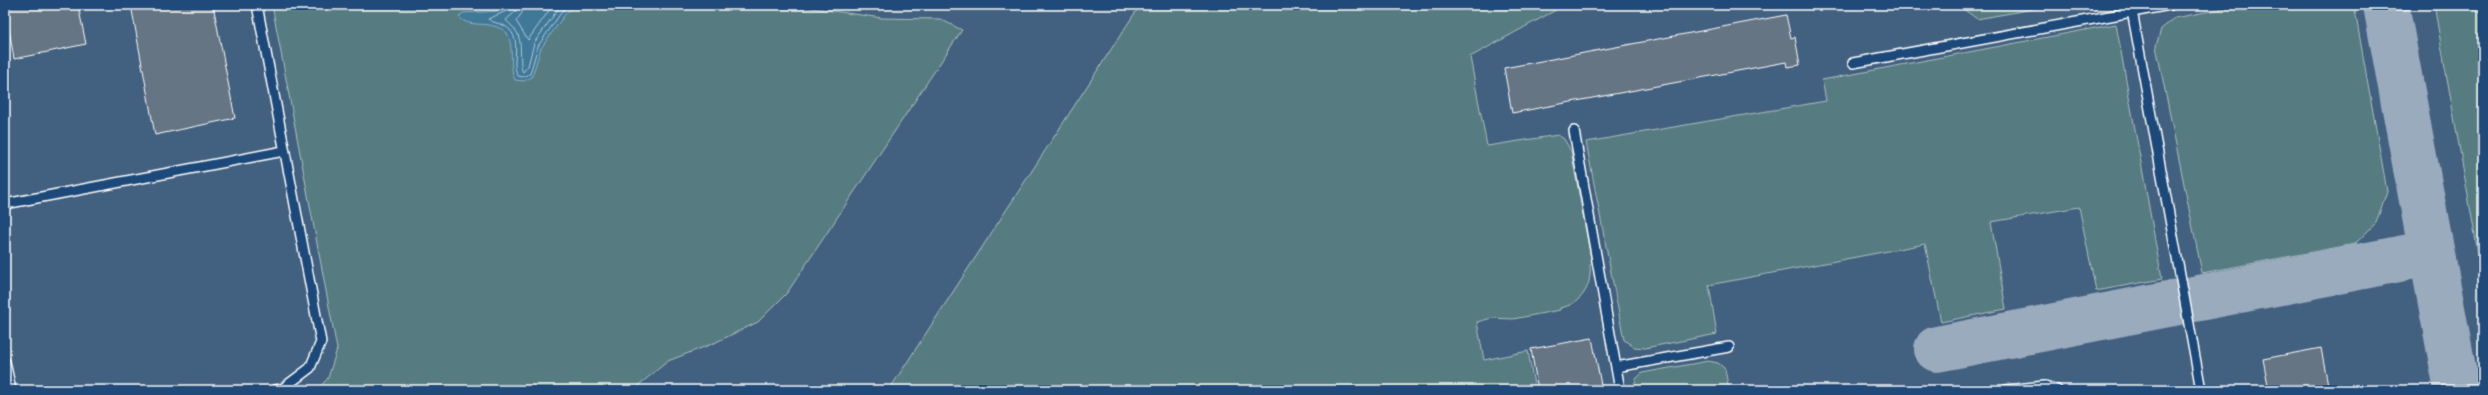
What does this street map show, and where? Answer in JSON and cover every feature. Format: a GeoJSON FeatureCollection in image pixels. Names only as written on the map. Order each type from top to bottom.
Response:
{"type":"FeatureCollection","features":[{"type":"Feature","properties":{"kind":"lane"},"geometry":{"type":"LineString","coordinates":[[257,5],[321,342],[310,368],[282,389],[275,390]]}},
{"type":"Feature","properties":{"kind":"lane"},"geometry":{"type":"LineString","coordinates":[[1853,63],[2132,9],[2170,5]]}},
{"type":"Feature","properties":{"kind":"lane"},"geometry":{"type":"LineString","coordinates":[[2132,9],[2200,390]]}},
{"type":"Feature","properties":{"kind":"lane"},"geometry":{"type":"LineString","coordinates":[[1574,131],[1620,390]]}},
{"type":"Feature","properties":{"kind":"lane"},"geometry":{"type":"LineString","coordinates":[[5,204],[284,150]]}},
{"type":"Feature","properties":{"kind":"lane"},"geometry":{"type":"LineString","coordinates":[[1616,367],[1728,347]]}},
{"type":"Feature","properties":{"kind":"lane"},"geometry":{"type":"LineString","coordinates":[[5,362],[11,390]]}},
{"type":"Feature","properties":{"kind":"lane"},"geometry":{"type":"LineString","coordinates":[[2006,390],[2045,386],[2057,390]]}},
{"type":"Feature","properties":{"kind":"shaded area"},"geometry":{"type":"Polygon","coordinates":[[[5,5],[2483,5],[2483,390],[5,390],[5,5]]]}},
{"type":"Feature","properties":{"kind":"green space"},"geometry":{"type":"Polygon","coordinates":[[[272,5],[806,5],[812,8],[882,18],[940,19],[962,30],[787,293],[758,322],[712,344],[668,361],[640,384],[637,390],[317,390],[328,378],[337,349],[272,5]]]}},
{"type":"Feature","properties":{"kind":"green space"},"geometry":{"type":"Polygon","coordinates":[[[1140,5],[1565,5],[1470,57],[1487,146],[1558,135],[1564,139],[1571,151],[1592,264],[1590,265],[1589,280],[1584,293],[1574,303],[1560,308],[1560,310],[1513,319],[1492,318],[1477,322],[1484,360],[1528,351],[1535,390],[889,390],[1140,5]]]}},
{"type":"Feature","properties":{"kind":"green space"},"geometry":{"type":"Polygon","coordinates":[[[1958,5],[2056,5],[1977,19],[1958,5]]]}},
{"type":"Feature","properties":{"kind":"green space"},"geometry":{"type":"Polygon","coordinates":[[[2241,5],[2354,5],[2387,191],[2376,223],[2355,244],[2202,273],[2156,46],[2161,29],[2175,18],[2241,5]]]}},
{"type":"Feature","properties":{"kind":"green space"},"geometry":{"type":"Polygon","coordinates":[[[2434,5],[2483,5],[2483,280],[2434,5]]]}},
{"type":"Feature","properties":{"kind":"green space"},"geometry":{"type":"Polygon","coordinates":[[[2116,24],[2162,279],[2096,291],[2079,207],[1991,222],[2006,309],[1941,322],[1925,244],[1709,285],[1717,334],[1645,348],[1634,347],[1624,340],[1586,142],[1826,101],[1822,80],[2116,24]]]}},
{"type":"Feature","properties":{"kind":"green space"},"geometry":{"type":"Polygon","coordinates":[[[1708,361],[1718,363],[1725,369],[1729,390],[1633,390],[1636,379],[1642,373],[1708,361]]]}},
{"type":"Feature","properties":{"kind":"water"},"geometry":{"type":"Polygon","coordinates":[[[511,5],[576,5],[566,13],[541,48],[532,77],[524,81],[515,80],[512,69],[511,45],[507,33],[494,26],[469,23],[459,17],[463,13],[501,11],[511,5]]]}},
{"type":"Feature","properties":{"kind":"building"},"geometry":{"type":"Polygon","coordinates":[[[5,5],[78,5],[86,44],[14,59],[5,5]]]}},
{"type":"Feature","properties":{"kind":"building"},"geometry":{"type":"Polygon","coordinates":[[[131,5],[213,5],[235,118],[155,135],[131,5]]]}},
{"type":"Feature","properties":{"kind":"building"},"geometry":{"type":"Polygon","coordinates":[[[1786,15],[1791,38],[1795,37],[1800,65],[1787,67],[1786,62],[1512,113],[1504,68],[1786,15]]]}},
{"type":"Feature","properties":{"kind":"building"},"geometry":{"type":"Polygon","coordinates":[[[1592,338],[1602,390],[1538,390],[1531,349],[1592,338]]]}},
{"type":"Feature","properties":{"kind":"building"},"geometry":{"type":"Polygon","coordinates":[[[2321,348],[2329,390],[2269,390],[2263,359],[2321,348]]]}},
{"type":"Feature","properties":{"kind":"taxiway"},"geometry":{"type":"LineString","coordinates":[[2386,5],[2457,390]]}},
{"type":"Feature","properties":{"kind":"taxiway"},"geometry":{"type":"LineString","coordinates":[[1937,349],[2430,253]]}}]}
